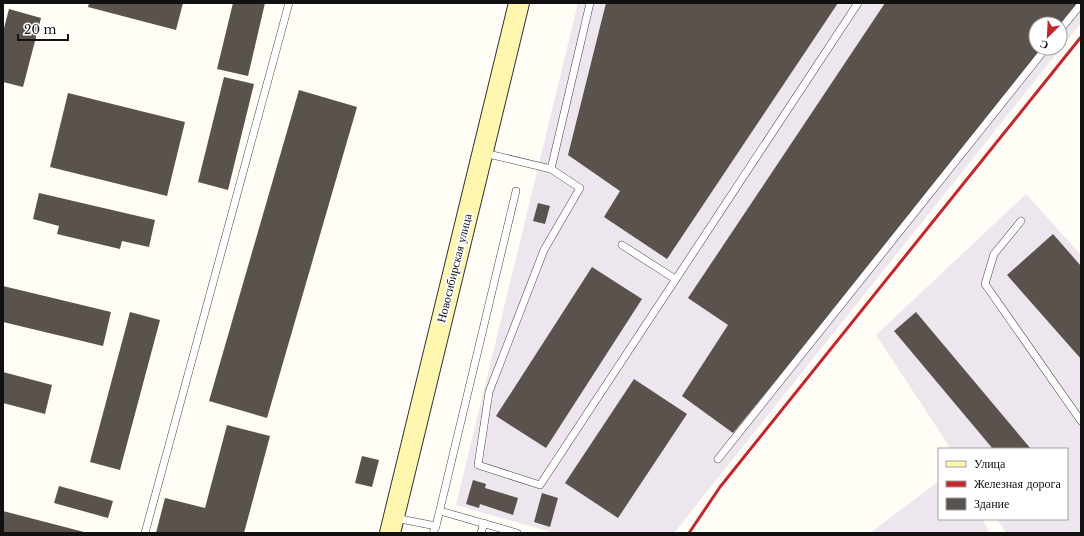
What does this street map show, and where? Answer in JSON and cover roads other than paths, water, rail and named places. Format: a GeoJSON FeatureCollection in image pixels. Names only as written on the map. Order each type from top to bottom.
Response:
{"type":"FeatureCollection","features":[{"type":"Feature","properties":{"kind":"main road","name":"Новосибирская улица"},"geometry":{"type":"LineString","coordinates":[[392,525],[519,3]]}},
{"type":"Feature","properties":{"kind":"lane"},"geometry":{"type":"LineString","coordinates":[[145,533],[289,3]]}},
{"type":"Feature","properties":{"kind":"lane"},"geometry":{"type":"LineString","coordinates":[[551,169],[590,3]]}},
{"type":"Feature","properties":{"kind":"lane"},"geometry":{"type":"LineString","coordinates":[[482,152],[551,169],[580,188],[544,250],[489,392],[478,465],[540,485],[858,3]]}},
{"type":"Feature","properties":{"kind":"lane"},"geometry":{"type":"LineString","coordinates":[[1068,20],[1081,4]]}},
{"type":"Feature","properties":{"kind":"lane"},"geometry":{"type":"LineString","coordinates":[[718,459],[1040,56]]}},
{"type":"Feature","properties":{"kind":"lane"},"geometry":{"type":"LineString","coordinates":[[433,533],[440,511],[516,191]]}},
{"type":"Feature","properties":{"kind":"lane"},"geometry":{"type":"LineString","coordinates":[[1021,221],[994,254],[985,284],[1081,421]]}},
{"type":"Feature","properties":{"kind":"lane"},"geometry":{"type":"LineString","coordinates":[[622,245],[675,279]]}},
{"type":"Feature","properties":{"kind":"lane"},"geometry":{"type":"LineString","coordinates":[[440,511],[517,533]]}},
{"type":"Feature","properties":{"kind":"lane"},"geometry":{"type":"LineString","coordinates":[[481,533],[484,523]]}},
{"type":"Feature","properties":{"kind":"lane"},"geometry":{"type":"LineString","coordinates":[[392,525],[436,526]]}},
{"type":"Feature","properties":{"kind":"railway"},"geometry":{"type":"LineString","coordinates":[[689,533],[720,487],[1081,37]]}}]}
